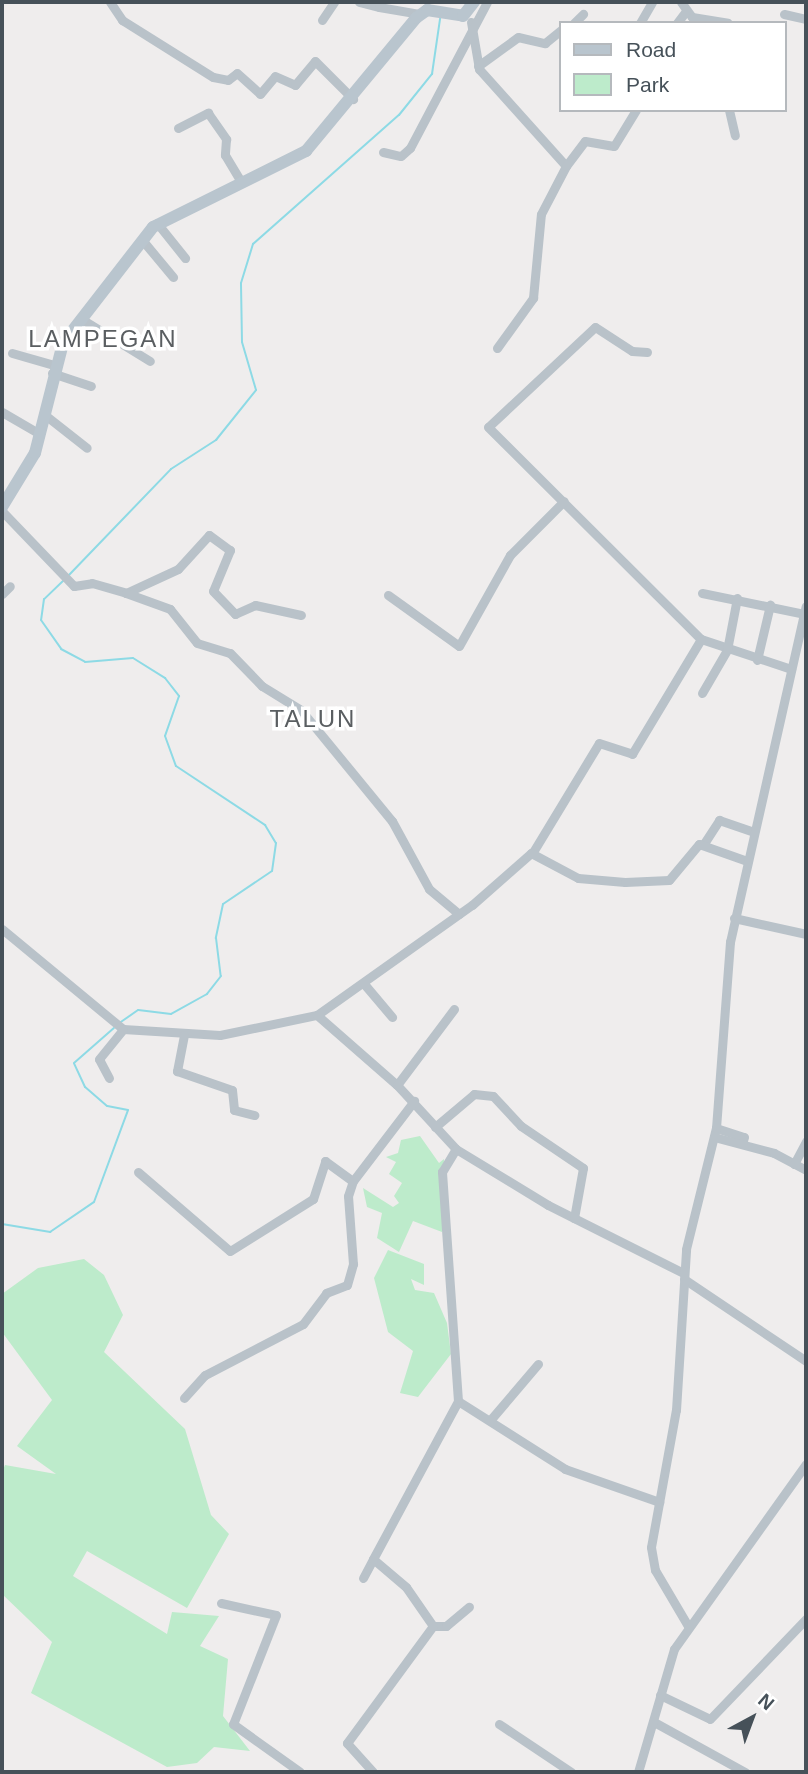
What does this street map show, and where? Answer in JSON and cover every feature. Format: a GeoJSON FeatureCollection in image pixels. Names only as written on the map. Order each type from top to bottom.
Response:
{"type":"FeatureCollection","features":[{"type":"Feature","properties":{"kind":"main road"},"geometry":{"type":"LineString","coordinates":[[2,509],[40,434],[53,369],[80,318],[157,223],[306,151],[353,99],[424,12],[466,19],[474,2]]}},
{"type":"Feature","properties":{"kind":"street"},"geometry":{"type":"LineString","coordinates":[[110,2],[122,20],[212,76],[228,80],[238,74],[259,94],[275,76],[295,85],[316,61],[353,99]]}},
{"type":"Feature","properties":{"kind":"street"},"geometry":{"type":"LineString","coordinates":[[322,20],[334,2]]}},
{"type":"Feature","properties":{"kind":"street"},"geometry":{"type":"LineString","coordinates":[[359,2],[424,12]]}},
{"type":"Feature","properties":{"kind":"street"},"geometry":{"type":"LineString","coordinates":[[383,152],[405,154],[466,19],[487,2]]}},
{"type":"Feature","properties":{"kind":"street"},"geometry":{"type":"LineString","coordinates":[[641,21],[649,3]]}},
{"type":"Feature","properties":{"kind":"street"},"geometry":{"type":"LineString","coordinates":[[683,6],[723,21]]}},
{"type":"Feature","properties":{"kind":"street"},"geometry":{"type":"LineString","coordinates":[[576,21],[583,14]]}},
{"type":"Feature","properties":{"kind":"street"},"geometry":{"type":"LineString","coordinates":[[784,14],[806,19]]}},
{"type":"Feature","properties":{"kind":"street"},"geometry":{"type":"LineString","coordinates":[[466,19],[478,66],[566,166]]}},
{"type":"Feature","properties":{"kind":"street"},"geometry":{"type":"LineString","coordinates":[[478,66],[518,37],[545,43],[560,31]]}},
{"type":"Feature","properties":{"kind":"street"},"geometry":{"type":"LineString","coordinates":[[497,348],[533,298],[541,214],[566,166],[585,141],[614,146],[635,112]]}},
{"type":"Feature","properties":{"kind":"street"},"geometry":{"type":"LineString","coordinates":[[729,112],[735,135]]}},
{"type":"Feature","properties":{"kind":"street"},"geometry":{"type":"LineString","coordinates":[[178,128],[208,113],[226,139],[224,153],[242,182]]}},
{"type":"Feature","properties":{"kind":"street"},"geometry":{"type":"LineString","coordinates":[[157,223],[185,258]]}},
{"type":"Feature","properties":{"kind":"street"},"geometry":{"type":"LineString","coordinates":[[143,241],[173,277]]}},
{"type":"Feature","properties":{"kind":"street"},"geometry":{"type":"LineString","coordinates":[[80,318],[150,361]]}},
{"type":"Feature","properties":{"kind":"street"},"geometry":{"type":"LineString","coordinates":[[647,352],[632,351],[595,327],[489,423],[701,639],[727,650],[791,669]]}},
{"type":"Feature","properties":{"kind":"street"},"geometry":{"type":"LineString","coordinates":[[12,353],[91,386]]}},
{"type":"Feature","properties":{"kind":"street"},"geometry":{"type":"LineString","coordinates":[[2,412],[40,434]]}},
{"type":"Feature","properties":{"kind":"street"},"geometry":{"type":"LineString","coordinates":[[45,415],[87,448]]}},
{"type":"Feature","properties":{"kind":"street"},"geometry":{"type":"LineString","coordinates":[[388,595],[457,647],[510,555],[564,502]]}},
{"type":"Feature","properties":{"kind":"street"},"geometry":{"type":"LineString","coordinates":[[2,509],[68,582],[126,593],[167,607],[197,643],[230,653],[262,686],[302,710],[392,821],[429,888],[459,914]]}},
{"type":"Feature","properties":{"kind":"street"},"geometry":{"type":"LineString","coordinates":[[126,593],[181,566],[209,535],[230,552],[214,591],[235,614],[255,605],[301,615]]}},
{"type":"Feature","properties":{"kind":"street"},"geometry":{"type":"LineString","coordinates":[[2,594],[10,586]]}},
{"type":"Feature","properties":{"kind":"street"},"geometry":{"type":"LineString","coordinates":[[688,1626],[650,1559],[676,1410],[683,1276],[715,1133],[734,918],[805,610],[702,593]]}},
{"type":"Feature","properties":{"kind":"street"},"geometry":{"type":"LineString","coordinates":[[702,693],[727,650],[737,598]]}},
{"type":"Feature","properties":{"kind":"street"},"geometry":{"type":"LineString","coordinates":[[757,660],[770,605]]}},
{"type":"Feature","properties":{"kind":"street"},"geometry":{"type":"LineString","coordinates":[[2,929],[104,1008],[122,1027],[184,1035],[229,1034],[317,1015],[365,985],[459,914],[533,852],[599,743],[632,754],[701,639]]}},
{"type":"Feature","properties":{"kind":"street"},"geometry":{"type":"LineString","coordinates":[[703,845],[719,820],[754,832]]}},
{"type":"Feature","properties":{"kind":"street"},"geometry":{"type":"LineString","coordinates":[[533,852],[578,878],[662,882],[674,876],[694,847],[703,845],[747,861]]}},
{"type":"Feature","properties":{"kind":"street"},"geometry":{"type":"LineString","coordinates":[[734,918],[806,934]]}},
{"type":"Feature","properties":{"kind":"street"},"geometry":{"type":"LineString","coordinates":[[365,985],[392,1017]]}},
{"type":"Feature","properties":{"kind":"street"},"geometry":{"type":"LineString","coordinates":[[397,1085],[454,1009]]}},
{"type":"Feature","properties":{"kind":"street"},"geometry":{"type":"LineString","coordinates":[[317,1015],[414,1101],[456,1149],[573,1218],[683,1276],[806,1361]]}},
{"type":"Feature","properties":{"kind":"street"},"geometry":{"type":"LineString","coordinates":[[109,1079],[99,1059],[122,1027]]}},
{"type":"Feature","properties":{"kind":"street"},"geometry":{"type":"LineString","coordinates":[[184,1035],[177,1071],[232,1090],[234,1110],[254,1115]]}},
{"type":"Feature","properties":{"kind":"street"},"geometry":{"type":"LineString","coordinates":[[435,1127],[474,1094],[493,1096],[521,1126],[583,1168],[573,1218]]}},
{"type":"Feature","properties":{"kind":"street"},"geometry":{"type":"LineString","coordinates":[[184,1398],[205,1375],[300,1326],[326,1293],[347,1285],[353,1264],[348,1196],[354,1181],[414,1101]]}},
{"type":"Feature","properties":{"kind":"street"},"geometry":{"type":"LineString","coordinates":[[715,1133],[744,1136],[742,1144],[806,1170]]}},
{"type":"Feature","properties":{"kind":"street"},"geometry":{"type":"LineString","coordinates":[[794,1164],[806,1141]]}},
{"type":"Feature","properties":{"kind":"street"},"geometry":{"type":"LineString","coordinates":[[363,1578],[458,1401],[442,1172],[456,1149]]}},
{"type":"Feature","properties":{"kind":"street"},"geometry":{"type":"LineString","coordinates":[[138,1172],[230,1251],[314,1198],[325,1161],[354,1181]]}},
{"type":"Feature","properties":{"kind":"street"},"geometry":{"type":"LineString","coordinates":[[492,1418],[538,1364]]}},
{"type":"Feature","properties":{"kind":"street"},"geometry":{"type":"LineString","coordinates":[[458,1401],[492,1418],[565,1469],[659,1502]]}},
{"type":"Feature","properties":{"kind":"street"},"geometry":{"type":"LineString","coordinates":[[638,1772],[660,1695],[688,1626],[806,1464]]}},
{"type":"Feature","properties":{"kind":"street"},"geometry":{"type":"LineString","coordinates":[[373,1559],[406,1587],[433,1626]]}},
{"type":"Feature","properties":{"kind":"street"},"geometry":{"type":"LineString","coordinates":[[221,1603],[276,1615],[233,1724],[300,1772]]}},
{"type":"Feature","properties":{"kind":"street"},"geometry":{"type":"LineString","coordinates":[[433,1626],[446,1626],[469,1606]]}},
{"type":"Feature","properties":{"kind":"street"},"geometry":{"type":"LineString","coordinates":[[660,1695],[710,1719],[806,1619]]}},
{"type":"Feature","properties":{"kind":"street"},"geometry":{"type":"LineString","coordinates":[[373,1772],[346,1743],[433,1626]]}},
{"type":"Feature","properties":{"kind":"street"},"geometry":{"type":"LineString","coordinates":[[654,1722],[745,1772]]}},
{"type":"Feature","properties":{"kind":"street"},"geometry":{"type":"LineString","coordinates":[[499,1724],[571,1772]]}},
{"type":"Feature","properties":{"kind":"green space"},"geometry":{"type":"Polygon","coordinates":[[[420,1136],[439,1163],[444,1159],[442,1232],[413,1221],[399,1252],[377,1238],[382,1213],[367,1207],[363,1188],[393,1207],[399,1203],[394,1196],[402,1183],[389,1174],[396,1162],[386,1157],[398,1153],[401,1140],[420,1136]]]}},
{"type":"Feature","properties":{"kind":"green space"},"geometry":{"type":"Polygon","coordinates":[[[388,1250],[424,1264],[424,1285],[411,1279],[415,1290],[434,1293],[447,1323],[451,1354],[418,1397],[400,1393],[413,1351],[388,1332],[374,1278],[388,1250]]]}},
{"type":"Feature","properties":{"kind":"green space"},"geometry":{"type":"Polygon","coordinates":[[[84,1259],[104,1275],[123,1315],[104,1352],[185,1429],[211,1515],[229,1534],[187,1608],[87,1551],[73,1576],[167,1634],[172,1612],[219,1616],[200,1646],[228,1659],[223,1716],[250,1751],[214,1747],[197,1763],[167,1767],[31,1693],[52,1642],[2,1594],[2,1472],[5,1465],[56,1474],[17,1446],[52,1400],[2,1332],[2,1294],[38,1268],[84,1259]]]}},
{"type":"Feature","properties":{"kind":"waterway"},"geometry":{"type":"LineString","coordinates":[[69,575],[171,469],[216,440],[256,390],[242,342],[241,283],[253,244],[399,115],[432,74],[440,19]]}},
{"type":"Feature","properties":{"kind":"waterway"},"geometry":{"type":"LineString","coordinates":[[65,579],[44,599],[41,620],[61,649],[85,662],[133,658],[165,678],[179,696],[165,736],[176,766],[265,825],[276,843],[272,871],[223,904],[216,938],[221,976],[207,994],[171,1014],[138,1010],[121,1022]]}},
{"type":"Feature","properties":{"kind":"waterway"},"geometry":{"type":"LineString","coordinates":[[2,1224],[50,1232],[94,1202],[128,1110],[107,1106],[85,1087],[74,1063],[114,1028]]}},
{"type":"Feature","properties":{"kind":"district","name":"LAMPEGAN"},"geometry":{"type":"Point","coordinates":[103,339]}},
{"type":"Feature","properties":{"kind":"district","name":"TALUN"},"geometry":{"type":"Point","coordinates":[313,719]}}]}
